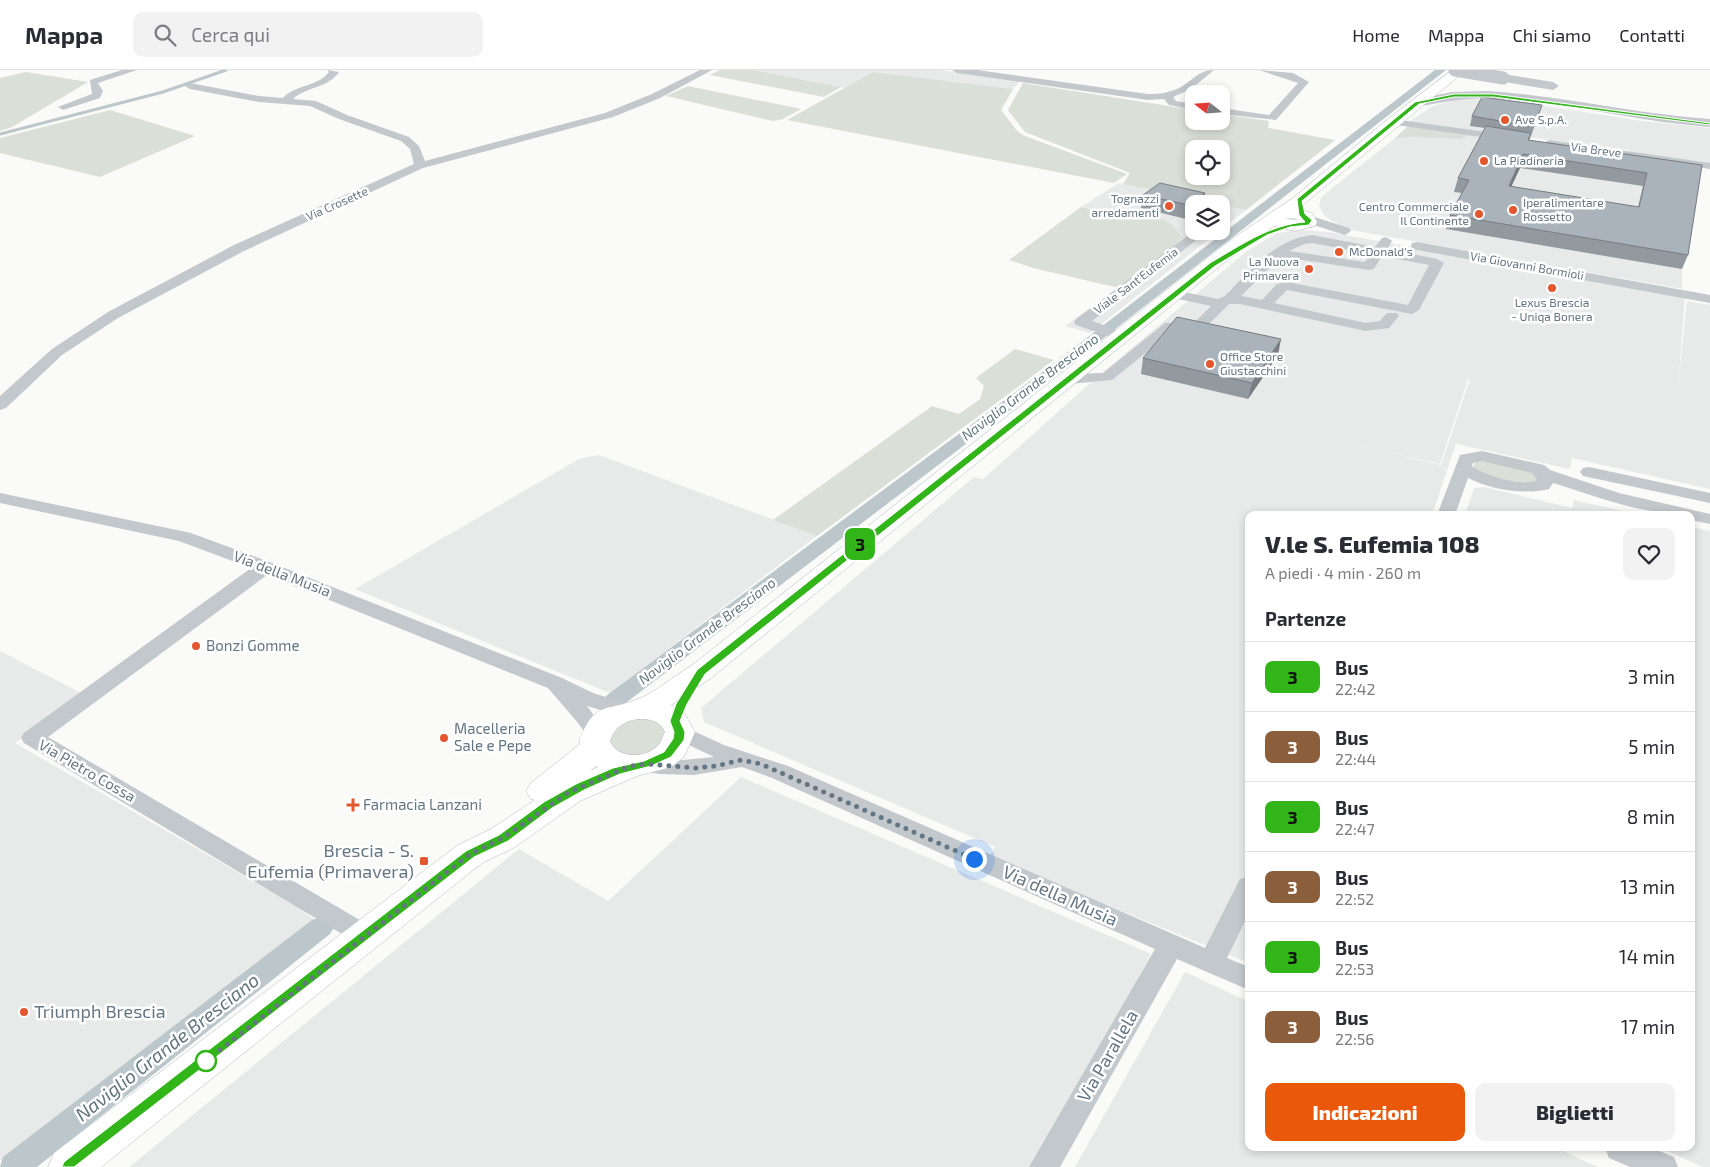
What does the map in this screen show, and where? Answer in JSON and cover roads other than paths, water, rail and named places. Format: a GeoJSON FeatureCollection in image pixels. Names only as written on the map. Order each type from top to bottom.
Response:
{"type":"FeatureCollection","features":[{"type":"Feature","properties":{"kind":"main road"},"geometry":{"type":"LineString","coordinates":[[470,854],[488,829],[574,768],[596,740],[605,722],[674,691],[701,672],[1069,378],[1115,334],[1174,294],[1213,264],[1293,217],[1393,122],[1461,70]]}},
{"type":"Feature","properties":{"kind":"main road"},"geometry":{"type":"LineString","coordinates":[[69,1167],[470,854],[503,838],[569,792],[639,765],[658,760],[675,747],[681,704],[701,672]]}},
{"type":"Feature","properties":{"kind":"main road"},"geometry":{"type":"LineString","coordinates":[[635,710],[662,712],[677,727]]}},
{"type":"Feature","properties":{"kind":"main road"},"geometry":{"type":"LineString","coordinates":[[596,740],[604,758],[612,762],[639,765]]}},
{"type":"Feature","properties":{"kind":"street"},"geometry":{"type":"LineString","coordinates":[[63,107],[96,96],[98,91],[93,82],[132,70]]}},
{"type":"Feature","properties":{"kind":"street"},"geometry":{"type":"LineString","coordinates":[[287,100],[295,92],[328,79],[334,72],[332,70]]}},
{"type":"Feature","properties":{"kind":"street","name":"Via Crosette"},"geometry":{"type":"LineString","coordinates":[[0,405],[57,352],[112,315],[239,248],[419,166],[610,115],[656,96],[707,70]]}},
{"type":"Feature","properties":{"kind":"street"},"geometry":{"type":"LineString","coordinates":[[957,70],[1148,97],[1168,97],[1184,90],[1210,70]]}},
{"type":"Feature","properties":{"kind":"street"},"geometry":{"type":"LineString","coordinates":[[1230,112],[1272,118],[1304,82],[1293,76],[1264,70]]}},
{"type":"Feature","properties":{"kind":"street"},"geometry":{"type":"LineString","coordinates":[[1455,70],[1569,88]]}},
{"type":"Feature","properties":{"kind":"street"},"geometry":{"type":"LineString","coordinates":[[1461,70],[1466,81],[1474,86],[1524,98],[1663,118],[1681,115],[1700,120],[1707,112]]}},
{"type":"Feature","properties":{"kind":"street"},"geometry":{"type":"LineString","coordinates":[[190,86],[260,99],[312,102],[343,117],[405,139],[415,148],[420,160],[419,166]]}},
{"type":"Feature","properties":{"kind":"street"},"geometry":{"type":"LineString","coordinates":[[1417,103],[1454,96],[1524,98]]}},
{"type":"Feature","properties":{"kind":"street"},"geometry":{"type":"LineString","coordinates":[[1168,97],[1173,104],[1185,105]]}},
{"type":"Feature","properties":{"kind":"street"},"geometry":{"type":"LineString","coordinates":[[1681,115],[1710,123]]}},
{"type":"Feature","properties":{"kind":"street"},"geometry":{"type":"LineString","coordinates":[[1393,122],[1515,139]]}},
{"type":"Feature","properties":{"kind":"street","name":"Via Breve"},"geometry":{"type":"LineString","coordinates":[[1534,141],[1710,166]]}},
{"type":"Feature","properties":{"kind":"street","name":"Via Giovanni Bormioli"},"geometry":{"type":"LineString","coordinates":[[1293,217],[1345,231],[1383,246],[1710,299]]}},
{"type":"Feature","properties":{"kind":"street"},"geometry":{"type":"LineString","coordinates":[[1264,306],[1282,287],[1287,286],[1405,311],[1414,310],[1437,263],[1383,246],[1308,239],[1299,239],[1292,250]]}},
{"type":"Feature","properties":{"kind":"street","name":"Viale Sant'Eufemia"},"geometry":{"type":"LineString","coordinates":[[1115,334],[1089,327],[1081,322],[1190,240]]}},
{"type":"Feature","properties":{"kind":"street"},"geometry":{"type":"LineString","coordinates":[[1069,378],[1107,377],[1170,326],[1199,326],[1276,256],[1292,250],[1365,267],[1371,266],[1383,246]]}},
{"type":"Feature","properties":{"kind":"street"},"geometry":{"type":"LineString","coordinates":[[1174,294],[1264,306],[1366,328],[1384,324],[1392,316]]}},
{"type":"Feature","properties":{"kind":"street"},"geometry":{"type":"LineString","coordinates":[[1448,511],[1465,475],[1466,459],[1482,456],[1530,467],[1540,481],[1675,511]]}},
{"type":"Feature","properties":{"kind":"street"},"geometry":{"type":"LineString","coordinates":[[1589,472],[1710,498]]}},
{"type":"Feature","properties":{"kind":"street","name":"Via della Musia"},"geometry":{"type":"LineString","coordinates":[[0,498],[184,537],[265,567],[554,683],[585,698],[635,710]]}},
{"type":"Feature","properties":{"kind":"street"},"geometry":{"type":"LineString","coordinates":[[1695,516],[1710,519]]}},
{"type":"Feature","properties":{"kind":"street","name":"Via Pietro Cossa"},"geometry":{"type":"LineString","coordinates":[[265,567],[32,738],[366,936]]}},
{"type":"Feature","properties":{"kind":"street","name":"Via della Musia"},"geometry":{"type":"LineString","coordinates":[[554,683],[573,707],[586,719],[596,740]]}},
{"type":"Feature","properties":{"kind":"street","name":"Via della Musia"},"geometry":{"type":"LineString","coordinates":[[677,727],[697,743],[741,760],[780,772],[921,836],[1245,977]]}},
{"type":"Feature","properties":{"kind":"street"},"geometry":{"type":"LineString","coordinates":[[639,765],[695,768],[716,766],[741,760]]}},
{"type":"Feature","properties":{"kind":"street"},"geometry":{"type":"LineString","coordinates":[[1212,962],[1245,894]]}},
{"type":"Feature","properties":{"kind":"street","name":"Via Parallela"},"geometry":{"type":"LineString","coordinates":[[1044,1167],[1171,945]]}},
{"type":"Feature","properties":{"kind":"street"},"geometry":{"type":"LineString","coordinates":[[1627,1151],[1663,1167]]}},
{"type":"Feature","properties":{"kind":"waterway"},"geometry":{"type":"LineString","coordinates":[[0,134],[163,92],[226,70]]}},
{"type":"Feature","properties":{"kind":"waterway","name":"Naviglio Grande Bresciano"},"geometry":{"type":"LineString","coordinates":[[615,700],[1058,367],[1441,70]]}},
{"type":"Feature","properties":{"kind":"waterway","name":"Naviglio Grande Bresciano"},"geometry":{"type":"LineString","coordinates":[[14,1167],[321,927]]}},
{"type":"Feature","properties":{"kind":"place","name":"Ave S.p.A."},"geometry":{"type":"Point","coordinates":[1505,120]}},
{"type":"Feature","properties":{"kind":"place","name":"La Piadineria"},"geometry":{"type":"Point","coordinates":[1484,161]}},
{"type":"Feature","properties":{"kind":"place","name":"Tognazzi arredamenti"},"geometry":{"type":"Point","coordinates":[1169,206]}},
{"type":"Feature","properties":{"kind":"place","name":"Iperalimentare Rossetto"},"geometry":{"type":"Point","coordinates":[1513,210]}},
{"type":"Feature","properties":{"kind":"place","name":"Centro Commerciale Il Continente"},"geometry":{"type":"Point","coordinates":[1479,214]}},
{"type":"Feature","properties":{"kind":"place","name":"McDonald's"},"geometry":{"type":"Point","coordinates":[1339,252]}},
{"type":"Feature","properties":{"kind":"place","name":"La Nuova Primavera"},"geometry":{"type":"Point","coordinates":[1309,269]}},
{"type":"Feature","properties":{"kind":"place","name":"Lexus Brescia - Uniqa Bonera"},"geometry":{"type":"Point","coordinates":[1552,288]}},
{"type":"Feature","properties":{"kind":"place","name":"Office Store Giustacchini"},"geometry":{"type":"Point","coordinates":[1210,364]}},
{"type":"Feature","properties":{"kind":"place","name":"Bonzi Gomme"},"geometry":{"type":"Point","coordinates":[196,646]}},
{"type":"Feature","properties":{"kind":"place","name":"Macelleria Sale e Pepe"},"geometry":{"type":"Point","coordinates":[444,738]}},
{"type":"Feature","properties":{"kind":"place","name":"Farmacia Lanzani"},"geometry":{"type":"Point","coordinates":[353,805]}},
{"type":"Feature","properties":{"kind":"place","name":"Brescia - S. Eufemia (Primavera)"},"geometry":{"type":"Point","coordinates":[424,861]}},
{"type":"Feature","properties":{"kind":"place","name":"Triumph Brescia"},"geometry":{"type":"Point","coordinates":[24,1012]}}]}
